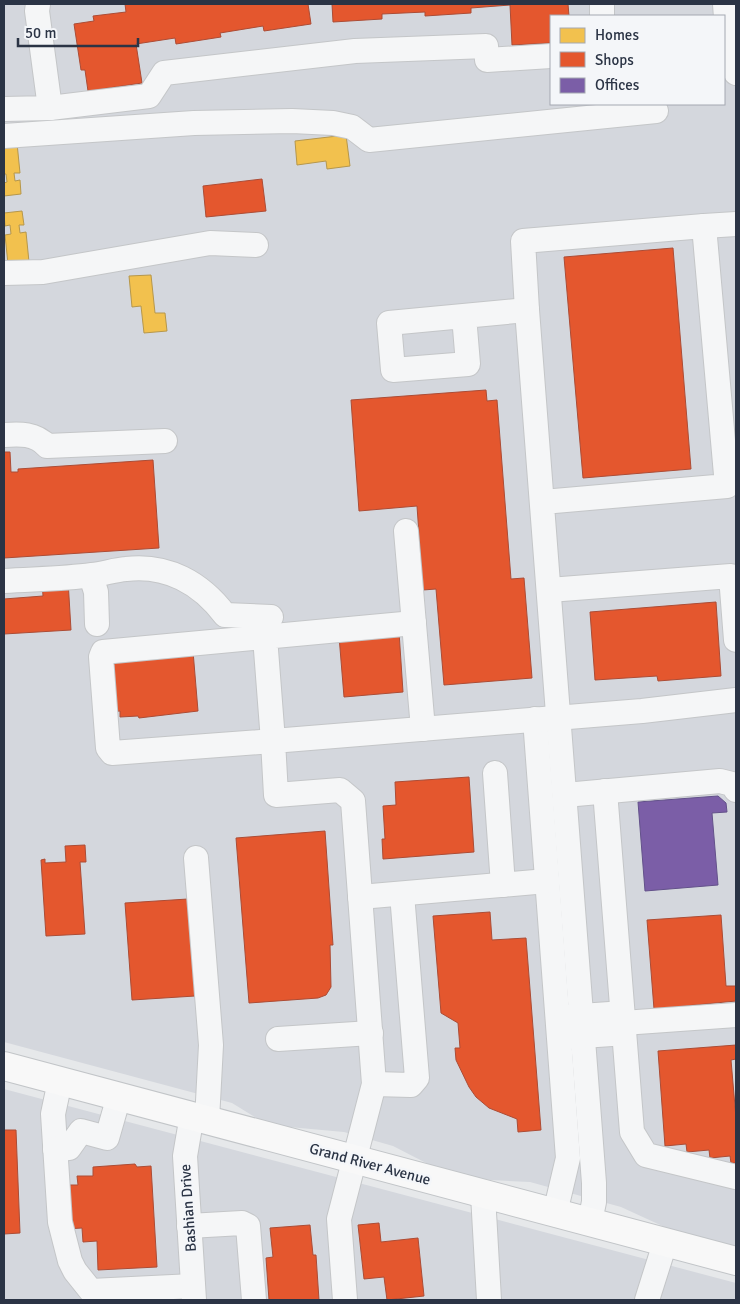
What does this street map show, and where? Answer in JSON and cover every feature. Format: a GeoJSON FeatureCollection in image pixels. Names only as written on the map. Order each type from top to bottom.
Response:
{"type":"FeatureCollection","features":[{"type":"Feature","properties":{"kind":"main road","name":"Grand River Avenue"},"geometry":{"type":"LineString","coordinates":[[4,1066],[736,1261]]}},
{"type":"Feature","properties":{"kind":"street"},"geometry":{"type":"LineString","coordinates":[[38,4],[37,11],[50,108]]}},
{"type":"Feature","properties":{"kind":"street"},"geometry":{"type":"LineString","coordinates":[[725,4],[729,58],[736,74]]}},
{"type":"Feature","properties":{"kind":"street"},"geometry":{"type":"LineString","coordinates":[[4,109],[50,108],[149,96],[164,73],[355,51],[486,46],[487,60],[550,56]]}},
{"type":"Feature","properties":{"kind":"street"},"geometry":{"type":"LineString","coordinates":[[4,136],[194,123],[292,121],[333,122],[352,128],[369,140],[656,111]]}},
{"type":"Feature","properties":{"kind":"street"},"geometry":{"type":"LineString","coordinates":[[590,1221],[594,1183],[523,241],[736,224]]}},
{"type":"Feature","properties":{"kind":"street"},"geometry":{"type":"LineString","coordinates":[[543,502],[727,486],[704,226]]}},
{"type":"Feature","properties":{"kind":"street"},"geometry":{"type":"LineString","coordinates":[[4,273],[42,272],[210,243],[256,245]]}},
{"type":"Feature","properties":{"kind":"street"},"geometry":{"type":"LineString","coordinates":[[464,316],[527,310]]}},
{"type":"Feature","properties":{"kind":"street"},"geometry":{"type":"LineString","coordinates":[[4,435],[27,434],[41,439],[47,446],[165,441]]}},
{"type":"Feature","properties":{"kind":"street"},"geometry":{"type":"LineString","coordinates":[[406,531],[423,729]]}},
{"type":"Feature","properties":{"kind":"street"},"geometry":{"type":"LineString","coordinates":[[4,580],[91,576],[127,569],[152,569],[184,578],[215,602],[225,615],[268,627]]}},
{"type":"Feature","properties":{"kind":"street"},"geometry":{"type":"LineString","coordinates":[[91,576],[96,592],[97,624]]}},
{"type":"Feature","properties":{"kind":"street"},"geometry":{"type":"LineString","coordinates":[[549,590],[731,576],[736,640]]}},
{"type":"Feature","properties":{"kind":"street"},"geometry":{"type":"LineString","coordinates":[[414,623],[268,627],[103,652],[101,656],[108,748],[112,753],[273,741],[642,711],[736,700]]}},
{"type":"Feature","properties":{"kind":"street"},"geometry":{"type":"LineString","coordinates":[[268,627],[276,794],[340,790],[353,802],[374,1084],[356,1160],[339,1219],[345,1300]]}},
{"type":"Feature","properties":{"kind":"street"},"geometry":{"type":"LineString","coordinates":[[535,719],[568,1158],[555,1213]]}},
{"type":"Feature","properties":{"kind":"street"},"geometry":{"type":"LineString","coordinates":[[495,773],[503,885]]}},
{"type":"Feature","properties":{"kind":"street"},"geometry":{"type":"LineString","coordinates":[[566,794],[720,781],[732,784],[736,790]]}},
{"type":"Feature","properties":{"kind":"street"},"geometry":{"type":"LineString","coordinates":[[605,791],[632,1132],[646,1155],[736,1177]]}},
{"type":"Feature","properties":{"kind":"street","name":"Bashian Drive"},"geometry":{"type":"LineString","coordinates":[[194,1293],[185,1156],[200,1118],[210,1045],[196,858]]}},
{"type":"Feature","properties":{"kind":"street"},"geometry":{"type":"LineString","coordinates":[[360,897],[547,881]]}},
{"type":"Feature","properties":{"kind":"street"},"geometry":{"type":"LineString","coordinates":[[374,1084],[411,1086],[417,1078],[402,894]]}},
{"type":"Feature","properties":{"kind":"street"},"geometry":{"type":"LineString","coordinates":[[559,1028],[582,1026],[612,1034],[623,1023],[736,1015]]}},
{"type":"Feature","properties":{"kind":"street"},"geometry":{"type":"LineString","coordinates":[[278,1039],[371,1034]]}},
{"type":"Feature","properties":{"kind":"street"},"geometry":{"type":"LineString","coordinates":[[60,1081],[53,1114],[60,1222],[66,1251],[75,1271],[91,1291],[194,1293]]}},
{"type":"Feature","properties":{"kind":"street"},"geometry":{"type":"LineString","coordinates":[[55,1149],[69,1148],[81,1131],[107,1138],[118,1096]]}},
{"type":"Feature","properties":{"kind":"street"},"geometry":{"type":"LineString","coordinates":[[566,1124],[589,1122]]}},
{"type":"Feature","properties":{"kind":"street"},"geometry":{"type":"LineString","coordinates":[[483,1195],[489,1300]]}},
{"type":"Feature","properties":{"kind":"street"},"geometry":{"type":"LineString","coordinates":[[189,1226],[242,1223],[248,1226],[254,1300]]}},
{"type":"Feature","properties":{"kind":"street"},"geometry":{"type":"LineString","coordinates":[[648,1300],[665,1242]]}},
{"type":"Feature","properties":{"kind":"shaded area"},"geometry":{"type":"Polygon","coordinates":[[[4,4],[736,4],[736,1247],[669,1229],[621,1207],[530,1182],[490,1180],[450,1172],[432,1166],[393,1146],[344,1132],[278,1126],[263,1122],[232,1103],[4,1042],[4,4]]]}},
{"type":"Feature","properties":{"kind":"shaded area"},"geometry":{"type":"Polygon","coordinates":[[[4,1089],[736,1283],[736,1300],[4,1300],[4,1089]]]}},
{"type":"Feature","properties":{"kind":"building: Homes"},"geometry":{"type":"Polygon","coordinates":[[[346,135],[350,166],[327,169],[326,161],[297,165],[295,141],[346,135]]]}},
{"type":"Feature","properties":{"kind":"building: Homes"},"geometry":{"type":"Polygon","coordinates":[[[17,143],[20,173],[14,173],[15,181],[20,180],[21,194],[4,196],[4,183],[7,182],[6,174],[4,174],[4,145],[17,143]]]}},
{"type":"Feature","properties":{"kind":"building: Homes"},"geometry":{"type":"Polygon","coordinates":[[[22,211],[24,225],[19,225],[20,233],[26,232],[29,262],[8,264],[5,235],[11,234],[10,225],[5,226],[4,213],[22,211]]]}},
{"type":"Feature","properties":{"kind":"building: Homes"},"geometry":{"type":"Polygon","coordinates":[[[151,275],[155,313],[165,313],[167,331],[144,333],[141,306],[132,307],[129,276],[151,275]]]}},
{"type":"Feature","properties":{"kind":"building: Shops"},"geometry":{"type":"Polygon","coordinates":[[[125,4],[308,4],[311,24],[264,31],[263,26],[220,33],[221,37],[176,44],[175,38],[136,44],[142,83],[88,91],[85,70],[81,70],[74,24],[94,21],[93,16],[126,12],[125,4]]]}},
{"type":"Feature","properties":{"kind":"building: Shops"},"geometry":{"type":"Polygon","coordinates":[[[332,4],[568,4],[569,15],[550,15],[550,43],[512,45],[510,5],[471,8],[471,13],[425,16],[425,12],[382,14],[382,19],[333,22],[332,4]]]}},
{"type":"Feature","properties":{"kind":"building: Shops"},"geometry":{"type":"Polygon","coordinates":[[[262,179],[266,211],[206,217],[203,186],[262,179]]]}},
{"type":"Feature","properties":{"kind":"building: Shops"},"geometry":{"type":"Polygon","coordinates":[[[673,248],[691,469],[583,478],[564,257],[673,248]]]}},
{"type":"Feature","properties":{"kind":"building: Shops"},"geometry":{"type":"Polygon","coordinates":[[[486,390],[487,401],[497,400],[511,579],[524,578],[532,678],[444,685],[436,589],[423,590],[417,506],[359,511],[351,400],[486,390]]]}},
{"type":"Feature","properties":{"kind":"building: Shops"},"geometry":{"type":"Polygon","coordinates":[[[4,452],[10,452],[11,472],[18,472],[18,469],[153,460],[159,548],[4,558],[4,452]]]}},
{"type":"Feature","properties":{"kind":"building: Shops"},"geometry":{"type":"Polygon","coordinates":[[[68,580],[71,630],[4,634],[4,599],[43,596],[42,581],[68,580]]]}},
{"type":"Feature","properties":{"kind":"building: Shops"},"geometry":{"type":"Polygon","coordinates":[[[716,602],[721,676],[658,681],[657,676],[595,680],[590,612],[716,602]]]}},
{"type":"Feature","properties":{"kind":"building: Shops"},"geometry":{"type":"Polygon","coordinates":[[[399,632],[403,692],[344,697],[339,636],[399,632]]]}},
{"type":"Feature","properties":{"kind":"building: Shops"},"geometry":{"type":"Polygon","coordinates":[[[193,651],[198,711],[139,718],[138,716],[120,717],[120,711],[109,712],[105,657],[193,651]]]}},
{"type":"Feature","properties":{"kind":"building: Shops"},"geometry":{"type":"Polygon","coordinates":[[[469,777],[474,852],[383,859],[382,839],[385,839],[383,806],[396,805],[395,782],[469,777]]]}},
{"type":"Feature","properties":{"kind":"building: Shops"},"geometry":{"type":"Polygon","coordinates":[[[325,831],[333,945],[330,945],[331,987],[326,995],[318,998],[249,1003],[236,838],[325,831]]]}},
{"type":"Feature","properties":{"kind":"building: Shops"},"geometry":{"type":"Polygon","coordinates":[[[85,845],[86,862],[80,862],[85,934],[46,936],[41,860],[45,859],[45,863],[66,862],[65,846],[85,845]]]}},
{"type":"Feature","properties":{"kind":"building: Shops"},"geometry":{"type":"Polygon","coordinates":[[[188,899],[195,996],[132,1000],[125,903],[188,899]]]}},
{"type":"Feature","properties":{"kind":"building: Shops"},"geometry":{"type":"Polygon","coordinates":[[[490,912],[492,940],[526,938],[541,1130],[518,1132],[517,1119],[489,1108],[476,1097],[456,1060],[455,1048],[460,1048],[458,1023],[441,1013],[433,916],[490,912]]]}},
{"type":"Feature","properties":{"kind":"building: Shops"},"geometry":{"type":"Polygon","coordinates":[[[721,915],[726,986],[736,986],[736,1001],[654,1009],[647,920],[721,915]]]}},
{"type":"Feature","properties":{"kind":"building: Shops"},"geometry":{"type":"Polygon","coordinates":[[[736,1045],[736,1059],[731,1060],[736,1118],[736,1163],[731,1163],[730,1156],[710,1158],[709,1150],[687,1152],[686,1144],[665,1146],[658,1051],[736,1045]]]}},
{"type":"Feature","properties":{"kind":"building: Shops"},"geometry":{"type":"Polygon","coordinates":[[[4,1130],[16,1130],[20,1233],[4,1234],[4,1130]]]}},
{"type":"Feature","properties":{"kind":"building: Shops"},"geometry":{"type":"Polygon","coordinates":[[[135,1164],[137,1167],[151,1166],[157,1267],[98,1270],[97,1241],[83,1242],[82,1228],[65,1229],[63,1185],[78,1185],[77,1176],[93,1176],[93,1167],[135,1164]]]}},
{"type":"Feature","properties":{"kind":"building: Shops"},"geometry":{"type":"Polygon","coordinates":[[[379,1223],[381,1242],[418,1238],[424,1296],[387,1300],[384,1277],[364,1279],[358,1225],[379,1223]]]}},
{"type":"Feature","properties":{"kind":"building: Shops"},"geometry":{"type":"Polygon","coordinates":[[[310,1225],[313,1255],[316,1255],[319,1300],[269,1300],[266,1258],[273,1257],[270,1228],[310,1225]]]}},
{"type":"Feature","properties":{"kind":"building: Offices"},"geometry":{"type":"Polygon","coordinates":[[[718,796],[726,803],[727,812],[712,813],[718,885],[645,891],[638,802],[718,796]]]}}]}
